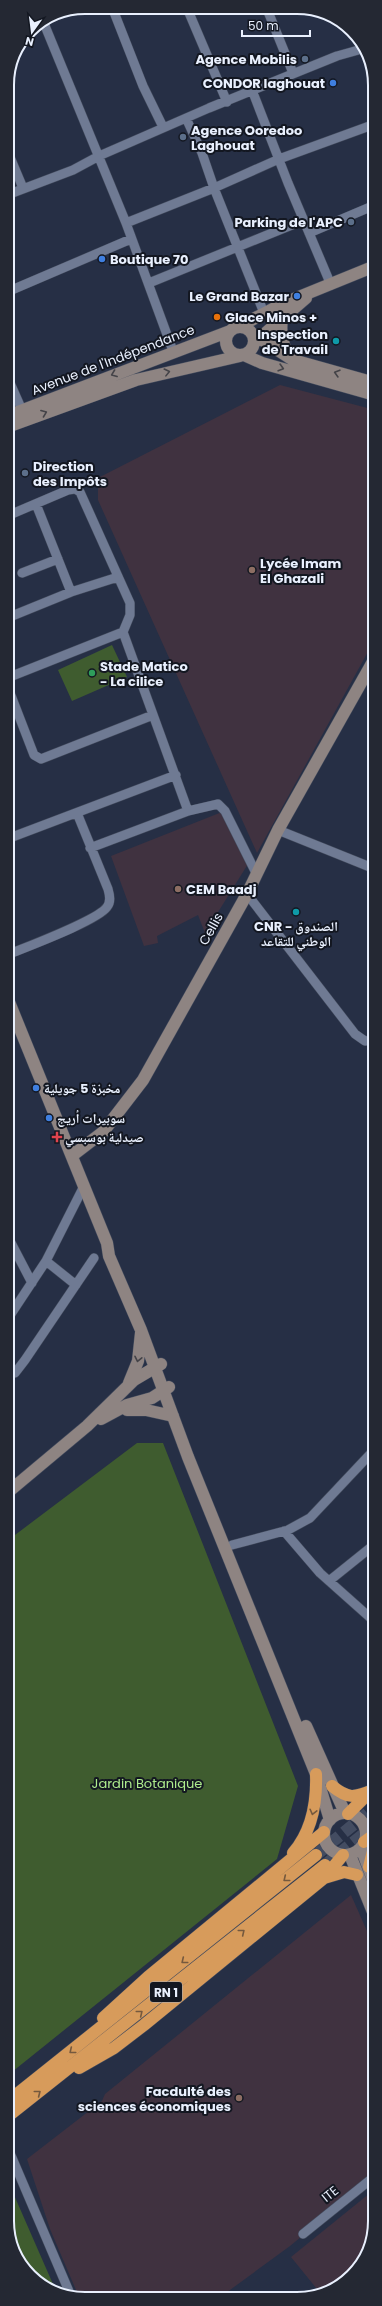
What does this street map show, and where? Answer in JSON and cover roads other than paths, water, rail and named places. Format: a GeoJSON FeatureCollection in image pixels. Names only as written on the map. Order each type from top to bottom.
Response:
{"type":"FeatureCollection","features":[{"type":"Feature","properties":{"kind":"highway"},"geometry":{"type":"LineString","coordinates":[[284,1865],[309,1827],[317,1793],[316,1774]]}},
{"type":"Feature","properties":{"kind":"highway"},"geometry":{"type":"LineString","coordinates":[[332,1786],[342,1795],[359,1796],[368,1792]]}},
{"type":"Feature","properties":{"kind":"highway"},"geometry":{"type":"LineString","coordinates":[[347,1814],[368,1795]]}},
{"type":"Feature","properties":{"kind":"highway"},"geometry":{"type":"LineString","coordinates":[[86,2039],[100,2021],[124,1997],[324,1832]]}},
{"type":"Feature","properties":{"kind":"highway"},"geometry":{"type":"LineString","coordinates":[[367,1844],[368,1856]]}},
{"type":"Feature","properties":{"kind":"highway","name":"RN 1"},"geometry":{"type":"LineString","coordinates":[[14,2096],[316,1855]]}},
{"type":"Feature","properties":{"kind":"highway"},"geometry":{"type":"LineString","coordinates":[[65,2072],[96,2059],[144,2025],[324,1878],[347,1855]]}},
{"type":"Feature","properties":{"kind":"highway","name":"RN 1"},"geometry":{"type":"LineString","coordinates":[[14,2112],[325,1865]]}},
{"type":"Feature","properties":{"kind":"highway"},"geometry":{"type":"LineString","coordinates":[[324,1878],[344,1872],[357,1875]]}},
{"type":"Feature","properties":{"kind":"main road","name":"Avenue de l'Indépendance"},"geometry":{"type":"LineString","coordinates":[[14,413],[173,351],[234,329],[264,313],[368,269]]}},
{"type":"Feature","properties":{"kind":"main road","name":"Avenue de l'Indépendance"},"geometry":{"type":"LineString","coordinates":[[255,339],[315,291]]}},
{"type":"Feature","properties":{"kind":"main road"},"geometry":{"type":"LineString","coordinates":[[282,318],[281,336],[287,352],[293,360]]}},
{"type":"Feature","properties":{"kind":"main road"},"geometry":{"type":"LineString","coordinates":[[368,381],[293,360],[255,339],[246,328],[234,329],[225,340],[228,349],[242,355],[275,367],[368,393]]}},
{"type":"Feature","properties":{"kind":"main road"},"geometry":{"type":"LineString","coordinates":[[242,355],[251,351],[255,339]]}},
{"type":"Feature","properties":{"kind":"main road","name":"Avenue de l'Indépendance"},"geometry":{"type":"LineString","coordinates":[[14,424],[136,380],[242,355]]}},
{"type":"Feature","properties":{"kind":"main road","name":"Cellis"},"geometry":{"type":"LineString","coordinates":[[73,1155],[103,1132],[143,1080],[247,894],[278,830],[368,670]]}},
{"type":"Feature","properties":{"kind":"main road"},"geometry":{"type":"LineString","coordinates":[[14,1019],[73,1155],[84,1186],[108,1243],[115,1252],[166,1389],[332,1786],[347,1814]]}},
{"type":"Feature","properties":{"kind":"main road"},"geometry":{"type":"LineString","coordinates":[[108,1243],[109,1256],[158,1366]]}},
{"type":"Feature","properties":{"kind":"main road"},"geometry":{"type":"LineString","coordinates":[[128,1386],[138,1361],[141,1330]]}},
{"type":"Feature","properties":{"kind":"main road"},"geometry":{"type":"LineString","coordinates":[[14,1487],[87,1426],[128,1386],[158,1366]]}},
{"type":"Feature","properties":{"kind":"main road"},"geometry":{"type":"LineString","coordinates":[[87,1426],[127,1405],[148,1400],[166,1389]]}},
{"type":"Feature","properties":{"kind":"main road"},"geometry":{"type":"LineString","coordinates":[[166,1389],[173,1416],[316,1774],[330,1820]]}},
{"type":"Feature","properties":{"kind":"main road"},"geometry":{"type":"LineString","coordinates":[[116,1410],[146,1410],[173,1416]]}},
{"type":"Feature","properties":{"kind":"main road"},"geometry":{"type":"LineString","coordinates":[[347,1855],[367,1844],[366,1836],[363,1824],[354,1816],[347,1814],[337,1815],[330,1820],[324,1832],[329,1848],[347,1855],[368,1901]]}},
{"type":"Feature","properties":{"kind":"street"},"geometry":{"type":"LineString","coordinates":[[115,14],[143,86],[163,127]]}},
{"type":"Feature","properties":{"kind":"street"},"geometry":{"type":"LineString","coordinates":[[189,14],[226,102]]}},
{"type":"Feature","properties":{"kind":"street"},"geometry":{"type":"LineString","coordinates":[[269,14],[294,73]]}},
{"type":"Feature","properties":{"kind":"street"},"geometry":{"type":"LineString","coordinates":[[45,26],[126,223],[173,351]]}},
{"type":"Feature","properties":{"kind":"street"},"geometry":{"type":"LineString","coordinates":[[14,191],[73,170],[99,156],[163,127],[252,90],[294,73],[359,50]]}},
{"type":"Feature","properties":{"kind":"street"},"geometry":{"type":"LineString","coordinates":[[252,90],[331,285]]}},
{"type":"Feature","properties":{"kind":"street"},"geometry":{"type":"LineString","coordinates":[[186,118],[202,153],[214,188],[264,313]]}},
{"type":"Feature","properties":{"kind":"street"},"geometry":{"type":"LineString","coordinates":[[126,223],[214,188],[279,159],[368,127]]}},
{"type":"Feature","properties":{"kind":"street"},"geometry":{"type":"LineString","coordinates":[[14,167],[23,188]]}},
{"type":"Feature","properties":{"kind":"street"},"geometry":{"type":"LineString","coordinates":[[309,233],[368,208]]}},
{"type":"Feature","properties":{"kind":"street"},"geometry":{"type":"LineString","coordinates":[[148,283],[304,220]]}},
{"type":"Feature","properties":{"kind":"street"},"geometry":{"type":"LineString","coordinates":[[14,289],[131,239]]}},
{"type":"Feature","properties":{"kind":"street"},"geometry":{"type":"LineString","coordinates":[[14,392],[22,410]]}},
{"type":"Feature","properties":{"kind":"street"},"geometry":{"type":"LineString","coordinates":[[14,513],[68,490],[80,492],[131,609],[123,632],[188,811]]}},
{"type":"Feature","properties":{"kind":"street"},"geometry":{"type":"LineString","coordinates":[[36,504],[71,592]]}},
{"type":"Feature","properties":{"kind":"street"},"geometry":{"type":"LineString","coordinates":[[22,573],[58,559]]}},
{"type":"Feature","properties":{"kind":"street"},"geometry":{"type":"LineString","coordinates":[[14,615],[71,592],[118,577]]}},
{"type":"Feature","properties":{"kind":"street"},"geometry":{"type":"LineString","coordinates":[[14,675],[123,632]]}},
{"type":"Feature","properties":{"kind":"street"},"geometry":{"type":"LineString","coordinates":[[14,703],[34,755],[41,759],[153,715]]}},
{"type":"Feature","properties":{"kind":"street"},"geometry":{"type":"LineString","coordinates":[[14,836],[176,775]]}},
{"type":"Feature","properties":{"kind":"street"},"geometry":{"type":"LineString","coordinates":[[90,848],[188,811],[218,804],[221,805],[256,873]]}},
{"type":"Feature","properties":{"kind":"street"},"geometry":{"type":"LineString","coordinates":[[14,952],[94,917],[107,908],[110,902],[108,889],[77,813]]}},
{"type":"Feature","properties":{"kind":"street"},"geometry":{"type":"LineString","coordinates":[[278,830],[368,866]]}},
{"type":"Feature","properties":{"kind":"street"},"geometry":{"type":"LineString","coordinates":[[247,894],[355,1034],[365,1041],[368,1041]]}},
{"type":"Feature","properties":{"kind":"street"},"geometry":{"type":"LineString","coordinates":[[14,1310],[46,1262],[84,1186]]}},
{"type":"Feature","properties":{"kind":"street"},"geometry":{"type":"LineString","coordinates":[[14,1248],[32,1283]]}},
{"type":"Feature","properties":{"kind":"street"},"geometry":{"type":"LineString","coordinates":[[14,1373],[94,1258]]}},
{"type":"Feature","properties":{"kind":"street"},"geometry":{"type":"LineString","coordinates":[[46,1262],[76,1285]]}},
{"type":"Feature","properties":{"kind":"street"},"geometry":{"type":"LineString","coordinates":[[232,1545],[284,1531],[310,1518],[368,1456]]}},
{"type":"Feature","properties":{"kind":"street"},"geometry":{"type":"LineString","coordinates":[[284,1531],[329,1581],[368,1615]]}},
{"type":"Feature","properties":{"kind":"street"},"geometry":{"type":"LineString","coordinates":[[329,1581],[368,1550]]}},
{"type":"Feature","properties":{"kind":"street"},"geometry":{"type":"LineString","coordinates":[[14,2162],[69,2291]]}},
{"type":"Feature","properties":{"kind":"street","name":"ITE"},"geometry":{"type":"LineString","coordinates":[[303,2234],[368,2182]]}},
{"type":"Feature","properties":{"kind":"tunnel"},"geometry":{"type":"LineString","coordinates":[[316,1855],[368,1813]]}},
{"type":"Feature","properties":{"kind":"tunnel"},"geometry":{"type":"LineString","coordinates":[[325,1865],[368,1831]]}},
{"type":"Feature","properties":{"kind":"place","name":"Agence Mobilis"},"geometry":{"type":"Point","coordinates":[305,59]}},
{"type":"Feature","properties":{"kind":"place","name":"CONDOR laghouat"},"geometry":{"type":"Point","coordinates":[333,83]}},
{"type":"Feature","properties":{"kind":"place","name":"Agence Ooredoo Laghouat"},"geometry":{"type":"Point","coordinates":[183,137]}},
{"type":"Feature","properties":{"kind":"place","name":"Parking de l'APC"},"geometry":{"type":"Point","coordinates":[351,222]}},
{"type":"Feature","properties":{"kind":"place","name":"Boutique 70"},"geometry":{"type":"Point","coordinates":[102,259]}},
{"type":"Feature","properties":{"kind":"place","name":"Le Grand Bazar"},"geometry":{"type":"Point","coordinates":[297,296]}},
{"type":"Feature","properties":{"kind":"place","name":"Glace Minos +"},"geometry":{"type":"Point","coordinates":[217,317]}},
{"type":"Feature","properties":{"kind":"place","name":"Inspection de Travail"},"geometry":{"type":"Point","coordinates":[336,341]}},
{"type":"Feature","properties":{"kind":"place","name":"Direction des Impôts"},"geometry":{"type":"Point","coordinates":[25,473]}},
{"type":"Feature","properties":{"kind":"place","name":"Lycée Imam El Ghazali"},"geometry":{"type":"Point","coordinates":[252,570]}},
{"type":"Feature","properties":{"kind":"place","name":"Stade Matico - La cilice"},"geometry":{"type":"Point","coordinates":[92,673]}},
{"type":"Feature","properties":{"kind":"place","name":"CEM Baadj"},"geometry":{"type":"Point","coordinates":[178,889]}},
{"type":"Feature","properties":{"kind":"place","name":"CNR - الصندوق الوطني للتقاعد"},"geometry":{"type":"Point","coordinates":[296,912]}},
{"type":"Feature","properties":{"kind":"place","name":"مخبزة 5 جويلية"},"geometry":{"type":"Point","coordinates":[36,1088]}},
{"type":"Feature","properties":{"kind":"place","name":"سوبيرات أريج"},"geometry":{"type":"Point","coordinates":[49,1118]}},
{"type":"Feature","properties":{"kind":"place","name":"صيدلية بوسبسي"},"geometry":{"type":"Point","coordinates":[57,1137]}},
{"type":"Feature","properties":{"kind":"place","name":"Facdulté des sciences économiques"},"geometry":{"type":"Point","coordinates":[239,2098]}},
{"type":"Feature","properties":{"kind":"park label","name":"Jardin Botanique"},"geometry":{"type":"Point","coordinates":[147,1783]}}]}
